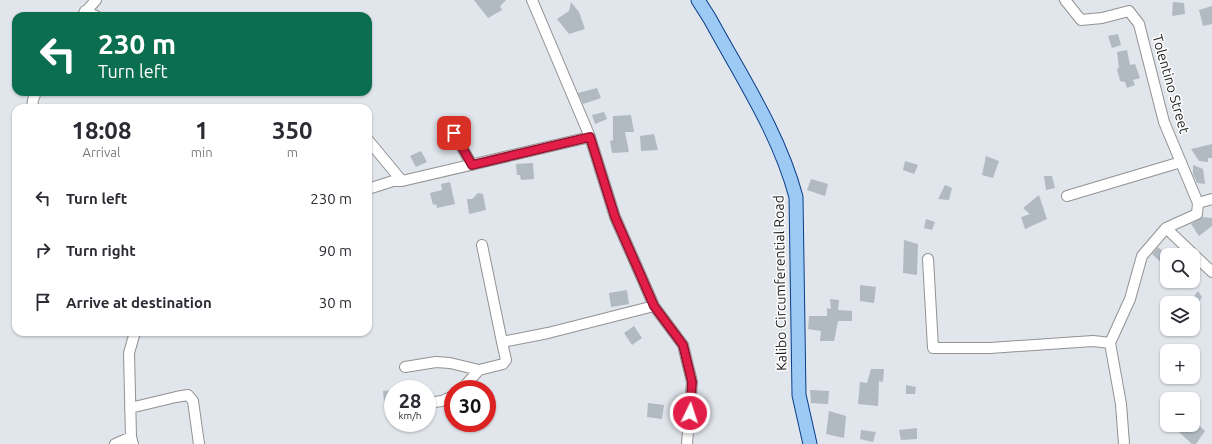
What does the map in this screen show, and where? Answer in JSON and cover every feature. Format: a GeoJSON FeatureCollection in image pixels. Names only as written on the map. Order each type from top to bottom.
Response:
{"type":"FeatureCollection","features":[{"type":"Feature","properties":{"kind":"main road","name":"Kalibo Circumferential Road"},"geometry":{"type":"LineString","coordinates":[[698,0],[779,147],[790,174],[796,196],[799,395],[810,444]]}},
{"type":"Feature","properties":{"kind":"street"},"geometry":{"type":"LineString","coordinates":[[85,12],[96,0]]}},
{"type":"Feature","properties":{"kind":"street"},"geometry":{"type":"LineString","coordinates":[[532,0],[590,137],[615,217],[654,306],[683,345],[692,382],[687,444]]}},
{"type":"Feature","properties":{"kind":"street","name":"Tolentino Street"},"geometry":{"type":"LineString","coordinates":[[1065,0],[1081,20],[1102,18],[1129,11],[1135,16],[1139,24],[1164,122],[1198,203]]}},
{"type":"Feature","properties":{"kind":"street"},"geometry":{"type":"LineString","coordinates":[[448,123],[472,165]]}},
{"type":"Feature","properties":{"kind":"street"},"geometry":{"type":"LineString","coordinates":[[372,188],[393,181],[402,181],[590,137]]}},
{"type":"Feature","properties":{"kind":"street"},"geometry":{"type":"LineString","coordinates":[[372,145],[402,181]]}},
{"type":"Feature","properties":{"kind":"street"},"geometry":{"type":"LineString","coordinates":[[1067,196],[1181,162]]}},
{"type":"Feature","properties":{"kind":"street"},"geometry":{"type":"LineString","coordinates":[[1124,444],[1121,404],[1110,343],[1130,299],[1142,256],[1166,228],[1197,214],[1198,203],[1212,199]]}},
{"type":"Feature","properties":{"kind":"street"},"geometry":{"type":"LineString","coordinates":[[1166,228],[1212,272]]}},
{"type":"Feature","properties":{"kind":"street"},"geometry":{"type":"LineString","coordinates":[[405,367],[436,362],[450,363],[479,370],[503,364],[506,360],[482,245]]}},
{"type":"Feature","properties":{"kind":"street"},"geometry":{"type":"LineString","coordinates":[[928,259],[933,348],[990,348],[1093,341],[1110,343]]}},
{"type":"Feature","properties":{"kind":"street"},"geometry":{"type":"LineString","coordinates":[[502,342],[548,333],[654,306]]}},
{"type":"Feature","properties":{"kind":"street"},"geometry":{"type":"LineString","coordinates":[[115,444],[132,440],[129,353],[134,336]]}},
{"type":"Feature","properties":{"kind":"street"},"geometry":{"type":"LineString","coordinates":[[470,380],[479,370]]}},
{"type":"Feature","properties":{"kind":"street"},"geometry":{"type":"LineString","coordinates":[[130,408],[188,395],[193,401],[199,444]]}},
{"type":"Feature","properties":{"kind":"building"},"geometry":{"type":"Polygon","coordinates":[[[474,0],[506,0],[500,6],[502,10],[488,18],[474,0]]]}},
{"type":"Feature","properties":{"kind":"building"},"geometry":{"type":"Polygon","coordinates":[[[571,2],[579,12],[585,29],[569,34],[557,19],[569,11],[571,2]]]}},
{"type":"Feature","properties":{"kind":"building"},"geometry":{"type":"Polygon","coordinates":[[[1173,2],[1184,3],[1185,14],[1172,16],[1173,2]]]}},
{"type":"Feature","properties":{"kind":"building"},"geometry":{"type":"Polygon","coordinates":[[[1212,6],[1212,24],[1203,26],[1199,10],[1212,6]]]}},
{"type":"Feature","properties":{"kind":"building"},"geometry":{"type":"Polygon","coordinates":[[[1118,34],[1121,45],[1112,48],[1108,36],[1118,34]]]}},
{"type":"Feature","properties":{"kind":"building"},"geometry":{"type":"Polygon","coordinates":[[[1127,50],[1130,65],[1135,64],[1140,78],[1133,80],[1135,85],[1127,88],[1125,82],[1120,81],[1117,69],[1119,68],[1117,52],[1127,50]]]}},
{"type":"Feature","properties":{"kind":"building"},"geometry":{"type":"Polygon","coordinates":[[[597,88],[601,98],[583,104],[578,93],[597,88]]]}},
{"type":"Feature","properties":{"kind":"building"},"geometry":{"type":"Polygon","coordinates":[[[604,112],[607,119],[595,124],[592,115],[604,112]]]}},
{"type":"Feature","properties":{"kind":"building"},"geometry":{"type":"Polygon","coordinates":[[[631,115],[634,132],[625,132],[629,152],[612,153],[610,141],[613,140],[613,116],[631,115]]]}},
{"type":"Feature","properties":{"kind":"building"},"geometry":{"type":"Polygon","coordinates":[[[654,134],[658,150],[641,151],[640,136],[654,134]]]}},
{"type":"Feature","properties":{"kind":"building"},"geometry":{"type":"Polygon","coordinates":[[[1212,144],[1212,158],[1208,158],[1208,162],[1199,161],[1191,149],[1212,144]]]}},
{"type":"Feature","properties":{"kind":"building"},"geometry":{"type":"Polygon","coordinates":[[[421,151],[427,162],[416,167],[410,156],[421,151]]]}},
{"type":"Feature","properties":{"kind":"building"},"geometry":{"type":"Polygon","coordinates":[[[986,156],[999,161],[993,178],[982,175],[986,156]]]}},
{"type":"Feature","properties":{"kind":"building"},"geometry":{"type":"Polygon","coordinates":[[[905,161],[918,165],[914,174],[903,170],[905,161]]]}},
{"type":"Feature","properties":{"kind":"building"},"geometry":{"type":"Polygon","coordinates":[[[533,163],[534,179],[521,180],[520,175],[517,175],[516,164],[533,163]]]}},
{"type":"Feature","properties":{"kind":"building"},"geometry":{"type":"Polygon","coordinates":[[[1193,165],[1203,169],[1205,184],[1197,183],[1193,174],[1193,165]]]}},
{"type":"Feature","properties":{"kind":"building"},"geometry":{"type":"Polygon","coordinates":[[[1044,176],[1052,176],[1055,188],[1046,190],[1044,176]]]}},
{"type":"Feature","properties":{"kind":"building"},"geometry":{"type":"Polygon","coordinates":[[[811,179],[828,184],[825,196],[807,190],[811,179]]]}},
{"type":"Feature","properties":{"kind":"building"},"geometry":{"type":"Polygon","coordinates":[[[450,182],[455,204],[437,208],[436,204],[433,205],[430,193],[442,190],[441,184],[450,182]]]}},
{"type":"Feature","properties":{"kind":"building"},"geometry":{"type":"Polygon","coordinates":[[[945,185],[952,188],[949,200],[938,199],[945,185]]]}},
{"type":"Feature","properties":{"kind":"building"},"geometry":{"type":"Polygon","coordinates":[[[478,193],[483,194],[486,210],[469,214],[467,199],[472,199],[478,193]]]}},
{"type":"Feature","properties":{"kind":"building"},"geometry":{"type":"Polygon","coordinates":[[[1039,195],[1047,219],[1025,229],[1021,217],[1030,214],[1023,208],[1039,195]]]}},
{"type":"Feature","properties":{"kind":"building"},"geometry":{"type":"Polygon","coordinates":[[[1203,217],[1212,218],[1212,226],[1199,236],[1191,224],[1203,217]]]}},
{"type":"Feature","properties":{"kind":"building"},"geometry":{"type":"Polygon","coordinates":[[[926,219],[935,222],[932,230],[924,228],[926,219]]]}},
{"type":"Feature","properties":{"kind":"building"},"geometry":{"type":"Polygon","coordinates":[[[904,240],[918,244],[917,275],[903,273],[904,240]]]}},
{"type":"Feature","properties":{"kind":"building"},"geometry":{"type":"Polygon","coordinates":[[[1158,247],[1160,249],[1160,261],[1152,254],[1158,247]]]}},
{"type":"Feature","properties":{"kind":"building"},"geometry":{"type":"Polygon","coordinates":[[[860,285],[876,287],[874,303],[860,301],[860,285]]]}},
{"type":"Feature","properties":{"kind":"building"},"geometry":{"type":"Polygon","coordinates":[[[627,290],[629,304],[611,307],[609,293],[627,290]]]}},
{"type":"Feature","properties":{"kind":"building"},"geometry":{"type":"Polygon","coordinates":[[[1198,291],[1202,297],[1200,300],[1200,296],[1194,296],[1198,291]]]}},
{"type":"Feature","properties":{"kind":"building"},"geometry":{"type":"Polygon","coordinates":[[[830,299],[839,300],[838,310],[852,311],[852,321],[838,321],[834,341],[820,341],[821,331],[808,329],[809,316],[827,316],[827,308],[831,309],[830,299]]]}},
{"type":"Feature","properties":{"kind":"building"},"geometry":{"type":"Polygon","coordinates":[[[634,326],[642,338],[632,345],[624,333],[634,326]]]}},
{"type":"Feature","properties":{"kind":"building"},"geometry":{"type":"Polygon","coordinates":[[[871,369],[884,369],[883,382],[879,381],[878,406],[858,404],[860,382],[867,383],[871,369]]]}},
{"type":"Feature","properties":{"kind":"building"},"geometry":{"type":"Polygon","coordinates":[[[906,385],[916,387],[915,394],[906,394],[906,385]]]}},
{"type":"Feature","properties":{"kind":"building"},"geometry":{"type":"Polygon","coordinates":[[[810,390],[829,391],[828,404],[811,403],[810,390]]]}},
{"type":"Feature","properties":{"kind":"building"},"geometry":{"type":"Polygon","coordinates":[[[648,403],[664,405],[662,419],[647,417],[648,403]]]}},
{"type":"Feature","properties":{"kind":"building"},"geometry":{"type":"Polygon","coordinates":[[[829,411],[846,416],[844,438],[826,434],[829,411]]]}},
{"type":"Feature","properties":{"kind":"building"},"geometry":{"type":"Polygon","coordinates":[[[1200,426],[1205,431],[1196,444],[1192,444],[1179,432],[1200,432],[1200,426]]]}},
{"type":"Feature","properties":{"kind":"building"},"geometry":{"type":"Polygon","coordinates":[[[917,428],[917,439],[901,440],[899,430],[917,428]]]}},
{"type":"Feature","properties":{"kind":"building"},"geometry":{"type":"Polygon","coordinates":[[[861,430],[876,432],[873,442],[860,439],[861,430]]]}},
{"type":"Feature","properties":{"kind":"route"},"geometry":{"type":"LineString","coordinates":[[454,133],[472,165],[590,137],[615,217],[654,306],[683,345],[692,382],[690,413]]}}]}
